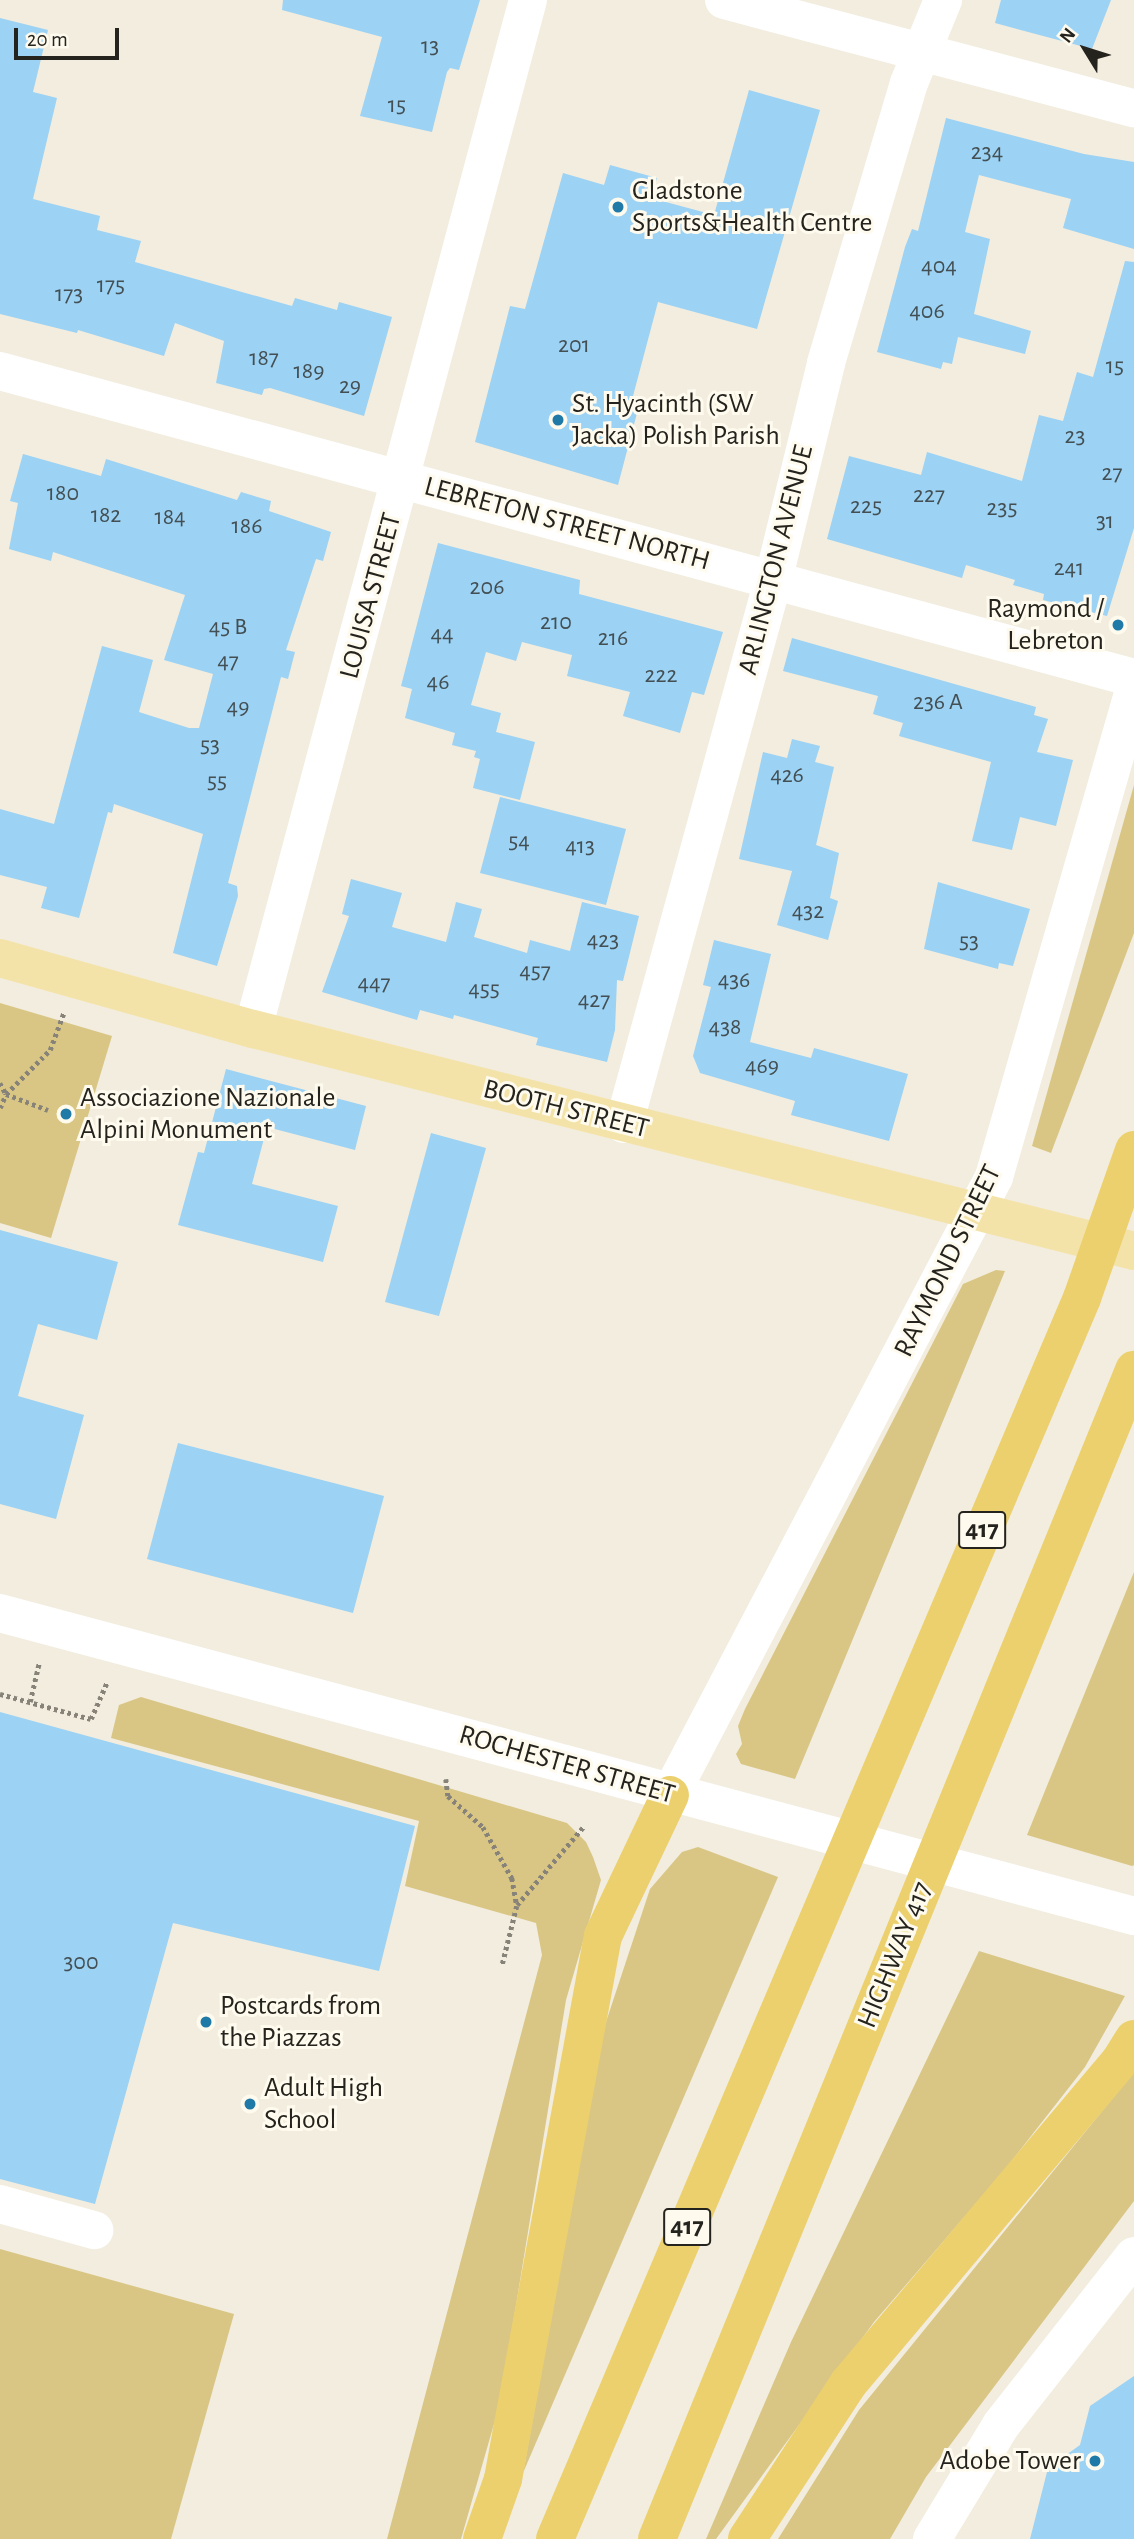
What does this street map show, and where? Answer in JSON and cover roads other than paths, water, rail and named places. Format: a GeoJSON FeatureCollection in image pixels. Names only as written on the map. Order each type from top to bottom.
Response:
{"type":"FeatureCollection","features":[{"type":"Feature","properties":{"kind":"highway","name":"417"},"geometry":{"type":"LineString","coordinates":[[555,2539],[818,1914],[1082,1298],[1134,1150]]}},
{"type":"Feature","properties":{"kind":"highway","name":"HIGHWAY 417"},"geometry":{"type":"LineString","coordinates":[[657,2539],[1134,1370]]}},
{"type":"Feature","properties":{"kind":"highway"},"geometry":{"type":"LineString","coordinates":[[482,2539],[503,2479],[603,1936],[670,1795]]}},
{"type":"Feature","properties":{"kind":"highway"},"geometry":{"type":"LineString","coordinates":[[747,2539],[848,2384],[1134,2039]]}},
{"type":"Feature","properties":{"kind":"main road","name":"BOOTH STREET"},"geometry":{"type":"LineString","coordinates":[[0,958],[253,1029],[1134,1251]]}},
{"type":"Feature","properties":{"kind":"street","name":"LOUISA STREET"},"geometry":{"type":"LineString","coordinates":[[253,1029],[402,480],[528,0]]}},
{"type":"Feature","properties":{"kind":"street"},"geometry":{"type":"LineString","coordinates":[[724,0],[1134,108]]}},
{"type":"Feature","properties":{"kind":"street","name":"ARLINGTON AVENUE"},"geometry":{"type":"LineString","coordinates":[[624,1124],[774,577],[826,363],[909,83],[943,0]]}},
{"type":"Feature","properties":{"kind":"street","name":"LEBRETON STREET NORTH"},"geometry":{"type":"LineString","coordinates":[[0,371],[774,577],[1134,678]]}},
{"type":"Feature","properties":{"kind":"street","name":"RAYMOND STREET"},"geometry":{"type":"LineString","coordinates":[[670,1795],[994,1177],[1134,690]]}},
{"type":"Feature","properties":{"kind":"street","name":"ROCHESTER STREET"},"geometry":{"type":"LineString","coordinates":[[0,1613],[322,1696],[670,1795],[1134,1916]]}},
{"type":"Feature","properties":{"kind":"street"},"geometry":{"type":"LineString","coordinates":[[0,2204],[94,2230]]}},
{"type":"Feature","properties":{"kind":"street"},"geometry":{"type":"LineString","coordinates":[[932,2539],[1000,2425],[1073,2328],[1134,2256]]}},
{"type":"Feature","properties":{"kind":"street"},"geometry":{"type":"LineString","coordinates":[[1073,2328],[1104,2312],[1134,2303]]}},
{"type":"Feature","properties":{"kind":"place","name":"Gladstone Sports&Health Centre"},"geometry":{"type":"Point","coordinates":[618,207]}},
{"type":"Feature","properties":{"kind":"place","name":"St. Hyacinth (SW Jacka) Polish Parish"},"geometry":{"type":"Point","coordinates":[558,420]}},
{"type":"Feature","properties":{"kind":"place","name":"Raymond / Lebreton"},"geometry":{"type":"Point","coordinates":[1118,625]}},
{"type":"Feature","properties":{"kind":"place","name":"Associazione Nazionale Alpini Monument"},"geometry":{"type":"Point","coordinates":[66,1114]}},
{"type":"Feature","properties":{"kind":"place","name":"Postcards from the Piazzas"},"geometry":{"type":"Point","coordinates":[206,2022]}},
{"type":"Feature","properties":{"kind":"place","name":"Adult High School"},"geometry":{"type":"Point","coordinates":[250,2104]}},
{"type":"Feature","properties":{"kind":"place","name":"Adobe Tower"},"geometry":{"type":"Point","coordinates":[1095,2461]}}]}
